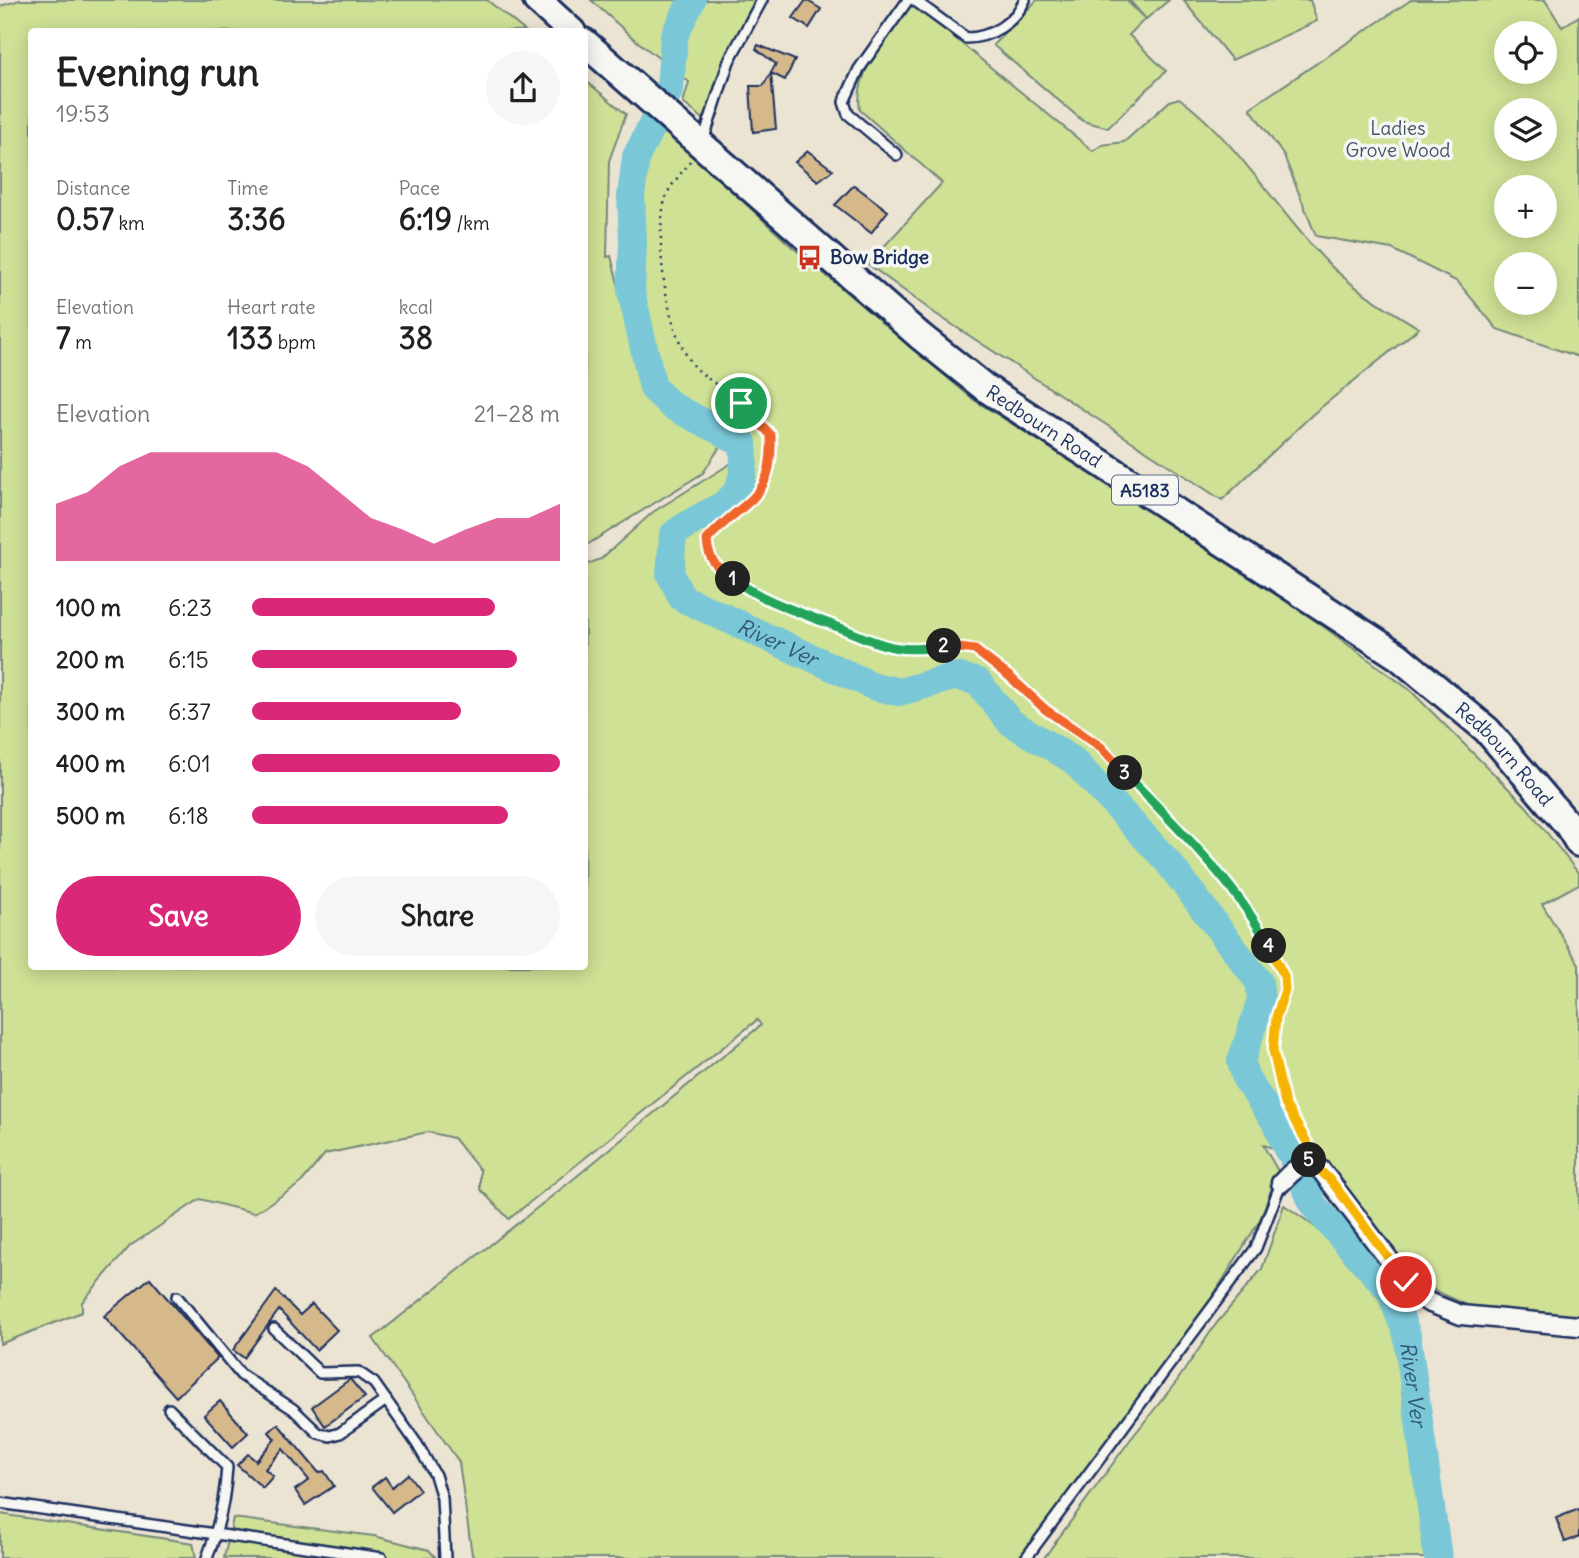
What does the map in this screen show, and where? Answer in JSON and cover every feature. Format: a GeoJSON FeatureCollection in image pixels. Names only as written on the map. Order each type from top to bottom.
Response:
{"type":"FeatureCollection","features":[{"type":"Feature","properties":{"kind":"main road"},"geometry":{"type":"LineString","coordinates":[[537,0],[568,28]]}},
{"type":"Feature","properties":{"kind":"main road","name":"Redbourn Road"},"geometry":{"type":"LineString","coordinates":[[588,46],[675,119],[698,149],[899,319],[984,387],[1398,656],[1487,730],[1568,825],[1579,844]]}},
{"type":"Feature","properties":{"kind":"street"},"geometry":{"type":"LineString","coordinates":[[1281,1183],[1305,1164],[1332,1182],[1406,1282],[1428,1303],[1461,1315],[1579,1326]]}},
{"type":"Feature","properties":{"kind":"lane"},"geometry":{"type":"LineString","coordinates":[[698,149],[729,61],[762,0]]}},
{"type":"Feature","properties":{"kind":"lane"},"geometry":{"type":"LineString","coordinates":[[897,155],[848,114],[844,102],[859,69],[908,0]]}},
{"type":"Feature","properties":{"kind":"lane"},"geometry":{"type":"LineString","coordinates":[[914,0],[966,38],[976,38],[1000,28],[1011,20],[1025,0]]}},
{"type":"Feature","properties":{"kind":"lane"},"geometry":{"type":"LineString","coordinates":[[1027,1558],[1256,1248],[1281,1183]]}},
{"type":"Feature","properties":{"kind":"lane"},"geometry":{"type":"LineString","coordinates":[[177,1297],[241,1375],[293,1409],[318,1433],[330,1436],[340,1433],[386,1400]]}},
{"type":"Feature","properties":{"kind":"lane"},"geometry":{"type":"LineString","coordinates":[[274,1329],[320,1373],[358,1372],[374,1383],[435,1475],[442,1498],[445,1558]]}},
{"type":"Feature","properties":{"kind":"lane"},"geometry":{"type":"LineString","coordinates":[[169,1409],[227,1467],[217,1532],[207,1558]]}},
{"type":"Feature","properties":{"kind":"lane"},"geometry":{"type":"LineString","coordinates":[[0,1503],[217,1532],[382,1558]]}},
{"type":"Feature","properties":{"kind":"path"},"geometry":{"type":"LineString","coordinates":[[698,149],[666,195],[662,245],[671,314],[680,345],[694,366],[741,403],[771,435],[772,465],[762,490],[707,540],[708,554],[717,568],[753,594],[872,643],[923,649],[950,645],[975,650],[1046,710],[1101,747],[1202,854],[1253,917],[1284,976],[1285,990],[1276,1017],[1273,1051],[1285,1104],[1308,1144],[1305,1164]]}},
{"type":"Feature","properties":{"kind":"green space"},"geometry":{"type":"Polygon","coordinates":[[[20,0],[487,0],[521,28],[28,28],[28,970],[588,970],[588,564],[601,559],[653,512],[754,449],[739,426],[663,388],[635,285],[641,162],[661,125],[790,245],[974,400],[1253,575],[1410,690],[1526,806],[1579,874],[1579,884],[1542,904],[1579,964],[1579,1334],[1520,1329],[1416,1282],[1366,1211],[1320,1162],[1263,1145],[1278,1171],[1260,1220],[1211,1299],[1023,1558],[481,1558],[472,1555],[459,1462],[373,1338],[571,1181],[761,1025],[757,1020],[509,1219],[480,1189],[480,1170],[453,1138],[428,1132],[325,1154],[300,1184],[254,1213],[200,1199],[130,1246],[82,1302],[82,1312],[0,1344],[0,6],[20,0]]]}},
{"type":"Feature","properties":{"kind":"green space"},"geometry":{"type":"Polygon","coordinates":[[[591,0],[755,0],[723,61],[706,121],[683,103],[689,82],[633,38],[591,0]]]}},
{"type":"Feature","properties":{"kind":"green space"},"geometry":{"type":"Polygon","coordinates":[[[1037,0],[1126,0],[1145,19],[1129,35],[1166,71],[1108,128],[1083,121],[993,45],[1037,0]]]}},
{"type":"Feature","properties":{"kind":"green space"},"geometry":{"type":"Polygon","coordinates":[[[1129,0],[1169,0],[1146,19],[1129,0]]]}},
{"type":"Feature","properties":{"kind":"green space"},"geometry":{"type":"Polygon","coordinates":[[[1183,0],[1310,0],[1317,21],[1232,60],[1183,0]]]}},
{"type":"Feature","properties":{"kind":"green space","name":"Ladies Grove Wood"},"geometry":{"type":"Polygon","coordinates":[[[1411,0],[1545,0],[1562,27],[1579,16],[1579,357],[1497,329],[1458,282],[1392,249],[1316,236],[1284,156],[1250,108],[1411,0]]]}},
{"type":"Feature","properties":{"kind":"green space"},"geometry":{"type":"Polygon","coordinates":[[[912,3],[1093,151],[1102,145],[1124,142],[1170,101],[1179,98],[1219,134],[1334,269],[1369,296],[1419,328],[1313,414],[1222,500],[936,314],[868,264],[942,183],[860,110],[859,95],[868,67],[875,53],[912,3]]]}},
{"type":"Feature","properties":{"kind":"green space"},"geometry":{"type":"Polygon","coordinates":[[[588,82],[626,114],[609,161],[607,257],[611,256],[644,387],[672,417],[721,445],[703,473],[588,544],[588,82]]]}},
{"type":"Feature","properties":{"kind":"green space"},"geometry":{"type":"Polygon","coordinates":[[[1284,1205],[1333,1241],[1362,1269],[1394,1320],[1423,1490],[1419,1510],[1425,1558],[1044,1558],[1130,1440],[1177,1381],[1216,1324],[1262,1269],[1284,1205]]]}},
{"type":"Feature","properties":{"kind":"green space"},"geometry":{"type":"Polygon","coordinates":[[[0,1514],[193,1543],[196,1558],[0,1558],[0,1514]]]}},
{"type":"Feature","properties":{"kind":"green space"},"geometry":{"type":"Polygon","coordinates":[[[233,1518],[374,1536],[429,1550],[436,1558],[224,1558],[233,1518]]]}},
{"type":"Feature","properties":{"kind":"building"},"geometry":{"type":"Polygon","coordinates":[[[806,0],[821,9],[809,28],[793,18],[806,0]]]}},
{"type":"Feature","properties":{"kind":"building"},"geometry":{"type":"Polygon","coordinates":[[[758,45],[795,60],[785,80],[771,73],[776,129],[753,132],[750,86],[763,86],[776,64],[756,49],[758,45]]]}},
{"type":"Feature","properties":{"kind":"building"},"geometry":{"type":"Polygon","coordinates":[[[808,151],[833,170],[818,181],[795,162],[808,151]]]}},
{"type":"Feature","properties":{"kind":"building"},"geometry":{"type":"Polygon","coordinates":[[[854,185],[888,211],[871,233],[835,205],[854,185]]]}},
{"type":"Feature","properties":{"kind":"building"},"geometry":{"type":"Polygon","coordinates":[[[150,1278],[218,1358],[176,1397],[104,1316],[150,1278]]]}},
{"type":"Feature","properties":{"kind":"building"},"geometry":{"type":"Polygon","coordinates":[[[276,1291],[300,1315],[312,1304],[337,1330],[316,1350],[279,1310],[244,1358],[233,1350],[276,1291]]]}},
{"type":"Feature","properties":{"kind":"building"},"geometry":{"type":"Polygon","coordinates":[[[350,1379],[365,1397],[325,1426],[312,1407],[350,1379]]]}},
{"type":"Feature","properties":{"kind":"building"},"geometry":{"type":"Polygon","coordinates":[[[220,1401],[248,1433],[233,1447],[204,1415],[220,1401]]]}},
{"type":"Feature","properties":{"kind":"building"},"geometry":{"type":"Polygon","coordinates":[[[278,1424],[319,1473],[324,1471],[334,1486],[305,1505],[295,1490],[309,1480],[283,1449],[265,1469],[273,1476],[263,1488],[237,1465],[248,1454],[256,1461],[275,1439],[269,1432],[278,1424]]]}},
{"type":"Feature","properties":{"kind":"building"},"geometry":{"type":"Polygon","coordinates":[[[408,1474],[420,1490],[392,1512],[372,1487],[385,1477],[392,1487],[408,1474]]]}},
{"type":"Feature","properties":{"kind":"building"},"geometry":{"type":"Polygon","coordinates":[[[1579,1509],[1579,1537],[1565,1542],[1556,1518],[1579,1509]]]}},
{"type":"Feature","properties":{"kind":"waterway","name":"River Ver"},"geometry":{"type":"LineString","coordinates":[[692,0],[674,36],[670,89],[636,157],[631,196],[631,291],[653,388],[672,406],[743,443],[744,466],[741,482],[726,503],[673,535],[670,574],[682,598],[873,686],[899,692],[957,676],[978,682],[1010,722],[1073,760],[1168,862],[1259,982],[1261,1000],[1241,1062],[1246,1079],[1276,1123],[1287,1149]]}},
{"type":"Feature","properties":{"kind":"waterway","name":"River Ver"},"geometry":{"type":"LineString","coordinates":[[1294,1162],[1314,1206],[1390,1291],[1407,1335],[1438,1558]]}},
{"type":"Feature","properties":{"kind":"place","name":"Bow Bridge"},"geometry":{"type":"Point","coordinates":[810,257]}},
{"type":"Feature","properties":{"kind":"route"},"geometry":{"type":"LineString","coordinates":[[741,403],[771,435],[772,465],[762,490],[707,540],[708,554],[717,568],[753,594],[872,643],[894,648],[923,649],[950,645],[975,650],[1046,710],[1101,747],[1202,854],[1253,917],[1284,976],[1285,990],[1276,1017],[1273,1051],[1285,1104],[1308,1144],[1310,1163],[1332,1182],[1406,1282]]}}]}
